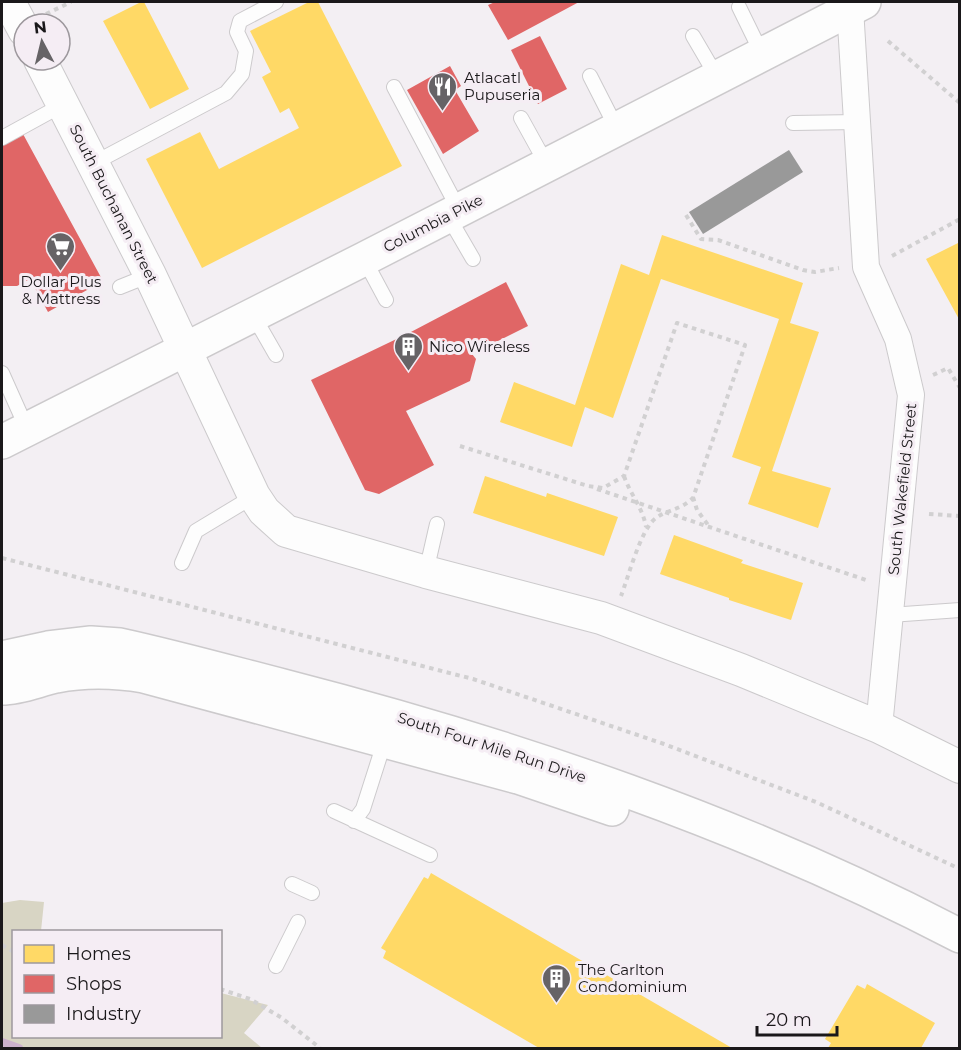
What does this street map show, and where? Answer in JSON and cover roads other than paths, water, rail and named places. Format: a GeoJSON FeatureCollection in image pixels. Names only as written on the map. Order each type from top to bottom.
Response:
{"type":"FeatureCollection","features":[{"type":"Feature","properties":{"kind":"main road","name":"Columbia Pike"},"geometry":{"type":"LineString","coordinates":[[14,435],[364,259],[857,5]]}},
{"type":"Feature","properties":{"kind":"main road","name":"South Four Mile Run Drive"},"geometry":{"type":"LineString","coordinates":[[2,658],[48,648],[91,644],[120,645],[389,728],[518,777],[637,818],[751,863],[840,902],[960,960]]}},
{"type":"Feature","properties":{"kind":"main road","name":"South Four Mile Run Drive"},"geometry":{"type":"LineString","coordinates":[[2,688],[11,688],[55,676],[92,671],[118,672],[389,728],[563,768],[758,843],[960,936]]}},
{"type":"Feature","properties":{"kind":"street"},"geometry":{"type":"LineString","coordinates":[[9,2],[22,12]]}},
{"type":"Feature","properties":{"kind":"street","name":"South Wakefield Street"},"geometry":{"type":"LineString","coordinates":[[857,5],[857,122],[866,267],[898,339],[912,395],[879,727]]}},
{"type":"Feature","properties":{"kind":"street","name":"South Buchanan Street"},"geometry":{"type":"LineString","coordinates":[[46,72],[150,275],[184,349]]}},
{"type":"Feature","properties":{"kind":"street"},"geometry":{"type":"LineString","coordinates":[[184,349],[254,496],[264,511],[286,531],[426,572],[601,618],[741,670],[879,727],[960,767]]}},
{"type":"Feature","properties":{"kind":"lane"},"geometry":{"type":"LineString","coordinates":[[94,163],[226,93],[242,74],[246,51],[237,32],[240,21],[276,2]]}},
{"type":"Feature","properties":{"kind":"lane"},"geometry":{"type":"LineString","coordinates":[[740,7],[762,54]]}},
{"type":"Feature","properties":{"kind":"lane"},"geometry":{"type":"LineString","coordinates":[[693,36],[717,77]]}},
{"type":"Feature","properties":{"kind":"lane"},"geometry":{"type":"LineString","coordinates":[[590,76],[617,129]]}},
{"type":"Feature","properties":{"kind":"lane"},"geometry":{"type":"LineString","coordinates":[[394,87],[473,259]]}},
{"type":"Feature","properties":{"kind":"lane"},"geometry":{"type":"LineString","coordinates":[[2,138],[64,105]]}},
{"type":"Feature","properties":{"kind":"lane"},"geometry":{"type":"LineString","coordinates":[[522,118],[547,165]]}},
{"type":"Feature","properties":{"kind":"lane"},"geometry":{"type":"LineString","coordinates":[[793,123],[857,122]]}},
{"type":"Feature","properties":{"kind":"lane"},"geometry":{"type":"LineString","coordinates":[[364,259],[386,300]]}},
{"type":"Feature","properties":{"kind":"lane"},"geometry":{"type":"LineString","coordinates":[[120,287],[150,275]]}},
{"type":"Feature","properties":{"kind":"lane"},"geometry":{"type":"LineString","coordinates":[[253,315],[276,355]]}},
{"type":"Feature","properties":{"kind":"lane"},"geometry":{"type":"LineString","coordinates":[[2,373],[14,435]]}},
{"type":"Feature","properties":{"kind":"lane"},"geometry":{"type":"LineString","coordinates":[[182,563],[196,531],[254,496]]}},
{"type":"Feature","properties":{"kind":"lane"},"geometry":{"type":"LineString","coordinates":[[426,572],[436,524]]}},
{"type":"Feature","properties":{"kind":"lane"},"geometry":{"type":"LineString","coordinates":[[890,615],[960,610]]}},
{"type":"Feature","properties":{"kind":"lane"},"geometry":{"type":"LineString","coordinates":[[354,821],[363,809],[389,728]]}},
{"type":"Feature","properties":{"kind":"lane"},"geometry":{"type":"LineString","coordinates":[[334,811],[430,855]]}},
{"type":"Feature","properties":{"kind":"lane"},"geometry":{"type":"LineString","coordinates":[[292,884],[312,893]]}},
{"type":"Feature","properties":{"kind":"lane"},"geometry":{"type":"LineString","coordinates":[[276,966],[298,922]]}},
{"type":"Feature","properties":{"kind":"waterway"},"geometry":{"type":"LineString","coordinates":[[2,1042],[19,1048]]}},
{"type":"Feature","properties":{"kind":"place","name":"Atlacatl Pupuseria"},"geometry":{"type":"Point","coordinates":[443,112]}},
{"type":"Feature","properties":{"kind":"place","name":"Dollar Plus & Mattress"},"geometry":{"type":"Point","coordinates":[61,272]}},
{"type":"Feature","properties":{"kind":"place","name":"Nico Wireless"},"geometry":{"type":"Point","coordinates":[408,372]}},
{"type":"Feature","properties":{"kind":"place","name":"The Carlton Condominium"},"geometry":{"type":"Point","coordinates":[557,1004]}}]}
